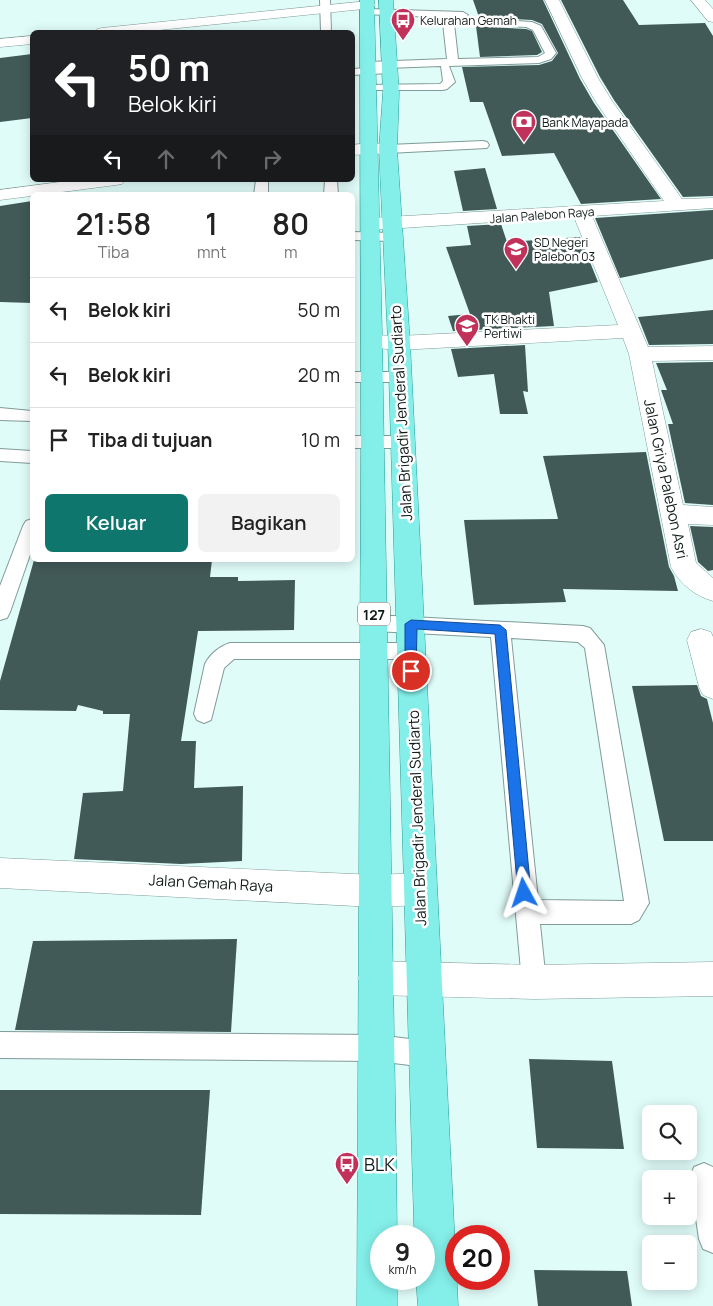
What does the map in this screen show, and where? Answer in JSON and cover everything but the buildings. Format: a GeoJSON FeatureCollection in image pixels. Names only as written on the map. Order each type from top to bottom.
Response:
{"type":"FeatureCollection","features":[{"type":"Feature","properties":{"kind":"main road","name":"Jalan Brigadir Jenderal Sudiarto"},"geometry":{"type":"LineString","coordinates":[[368,9],[376,74],[391,128],[370,149],[376,231],[372,342],[363,377],[363,442],[374,623],[374,891],[379,1193],[377,1306]]}},
{"type":"Feature","properties":{"kind":"main road","name":"Jalan Brigadir Jenderal Sudiarto"},"geometry":{"type":"LineString","coordinates":[[376,74],[387,11]]}},
{"type":"Feature","properties":{"kind":"main road","name":"Jalan Brigadir Jenderal Sudiarto"},"geometry":{"type":"LineString","coordinates":[[376,231],[399,343],[423,980],[438,1306]]}},
{"type":"Feature","properties":{"kind":"street"},"geometry":{"type":"LineString","coordinates":[[552,0],[599,94],[677,206]]}},
{"type":"Feature","properties":{"kind":"street"},"geometry":{"type":"LineString","coordinates":[[698,0],[713,18]]}},
{"type":"Feature","properties":{"kind":"street"},"geometry":{"type":"LineString","coordinates":[[122,30],[219,20],[325,5],[368,9]]}},
{"type":"Feature","properties":{"kind":"street"},"geometry":{"type":"LineString","coordinates":[[0,43],[30,40]]}},
{"type":"Feature","properties":{"kind":"street"},"geometry":{"type":"LineString","coordinates":[[49,192],[82,190],[109,182]]}},
{"type":"Feature","properties":{"kind":"street"},"geometry":{"type":"LineString","coordinates":[[0,195],[30,193]]}},
{"type":"Feature","properties":{"kind":"street","name":"Jalan Palebon Raya"},"geometry":{"type":"LineString","coordinates":[[376,231],[580,212],[713,203]]}},
{"type":"Feature","properties":{"kind":"street","name":"Jalan Griya Palebon Asri"},"geometry":{"type":"LineString","coordinates":[[580,212],[640,354],[664,478],[684,567],[697,581],[713,591]]}},
{"type":"Feature","properties":{"kind":"street"},"geometry":{"type":"LineString","coordinates":[[372,342],[399,343],[631,331]]}},
{"type":"Feature","properties":{"kind":"street"},"geometry":{"type":"LineString","coordinates":[[640,354],[713,353]]}},
{"type":"Feature","properties":{"kind":"street"},"geometry":{"type":"LineString","coordinates":[[673,514],[713,516]]}},
{"type":"Feature","properties":{"kind":"street"},"geometry":{"type":"LineString","coordinates":[[701,640],[713,686]]}},
{"type":"Feature","properties":{"kind":"street","name":"Jalan Gemah Raya"},"geometry":{"type":"LineString","coordinates":[[0,873],[374,891],[421,890]]}},
{"type":"Feature","properties":{"kind":"street"},"geometry":{"type":"LineString","coordinates":[[375,978],[534,982],[713,979]]}},
{"type":"Feature","properties":{"kind":"lane"},"geometry":{"type":"LineString","coordinates":[[417,0],[418,13]]}},
{"type":"Feature","properties":{"kind":"lane"},"geometry":{"type":"LineString","coordinates":[[325,5],[326,30]]}},
{"type":"Feature","properties":{"kind":"lane"},"geometry":{"type":"LineString","coordinates":[[368,9],[418,13],[465,11],[520,12]]}},
{"type":"Feature","properties":{"kind":"lane"},"geometry":{"type":"LineString","coordinates":[[376,74],[449,65],[539,60],[550,56],[551,53],[537,28],[528,24],[448,20],[387,11]]}},
{"type":"Feature","properties":{"kind":"lane"},"geometry":{"type":"LineString","coordinates":[[376,74],[446,86],[449,82],[448,20]]}},
{"type":"Feature","properties":{"kind":"lane"},"geometry":{"type":"LineString","coordinates":[[370,149],[483,145]]}},
{"type":"Feature","properties":{"kind":"lane"},"geometry":{"type":"LineString","coordinates":[[363,377],[400,377]]}},
{"type":"Feature","properties":{"kind":"lane"},"geometry":{"type":"LineString","coordinates":[[0,414],[30,416]]}},
{"type":"Feature","properties":{"kind":"lane"},"geometry":{"type":"LineString","coordinates":[[363,442],[402,442]]}},
{"type":"Feature","properties":{"kind":"lane"},"geometry":{"type":"LineString","coordinates":[[0,455],[30,457]]}},
{"type":"Feature","properties":{"kind":"lane"},"geometry":{"type":"LineString","coordinates":[[0,612],[30,531]]}},
{"type":"Feature","properties":{"kind":"lane"},"geometry":{"type":"LineString","coordinates":[[374,623],[583,634],[594,645],[637,904],[630,912],[624,913],[526,912]]}},
{"type":"Feature","properties":{"kind":"lane"},"geometry":{"type":"LineString","coordinates":[[500,630],[534,982]]}},
{"type":"Feature","properties":{"kind":"lane"},"geometry":{"type":"LineString","coordinates":[[204,714],[215,664],[230,651],[410,651]]}},
{"type":"Feature","properties":{"kind":"lane"},"geometry":{"type":"LineString","coordinates":[[0,1045],[377,1048],[426,1054]]}},
{"type":"Feature","properties":{"kind":"lane"},"geometry":{"type":"LineString","coordinates":[[704,1177],[713,1239]]}},
{"type":"Feature","properties":{"kind":"place","name":"Kelurahan Gemah"},"geometry":{"type":"Point","coordinates":[403,41]}},
{"type":"Feature","properties":{"kind":"place","name":"Bank Mayapada"},"geometry":{"type":"Point","coordinates":[524,143]}},
{"type":"Feature","properties":{"kind":"place","name":"SD Negeri Palebon 03"},"geometry":{"type":"Point","coordinates":[516,270]}},
{"type":"Feature","properties":{"kind":"place","name":"TK Bhakti Pertiwi"},"geometry":{"type":"Point","coordinates":[467,347]}},
{"type":"Feature","properties":{"kind":"place","name":"BLK"},"geometry":{"type":"Point","coordinates":[347,1185]}},
{"type":"Feature","properties":{"kind":"route"},"geometry":{"type":"LineString","coordinates":[[411,671],[411,624],[500,630],[524,893]]}}]}
